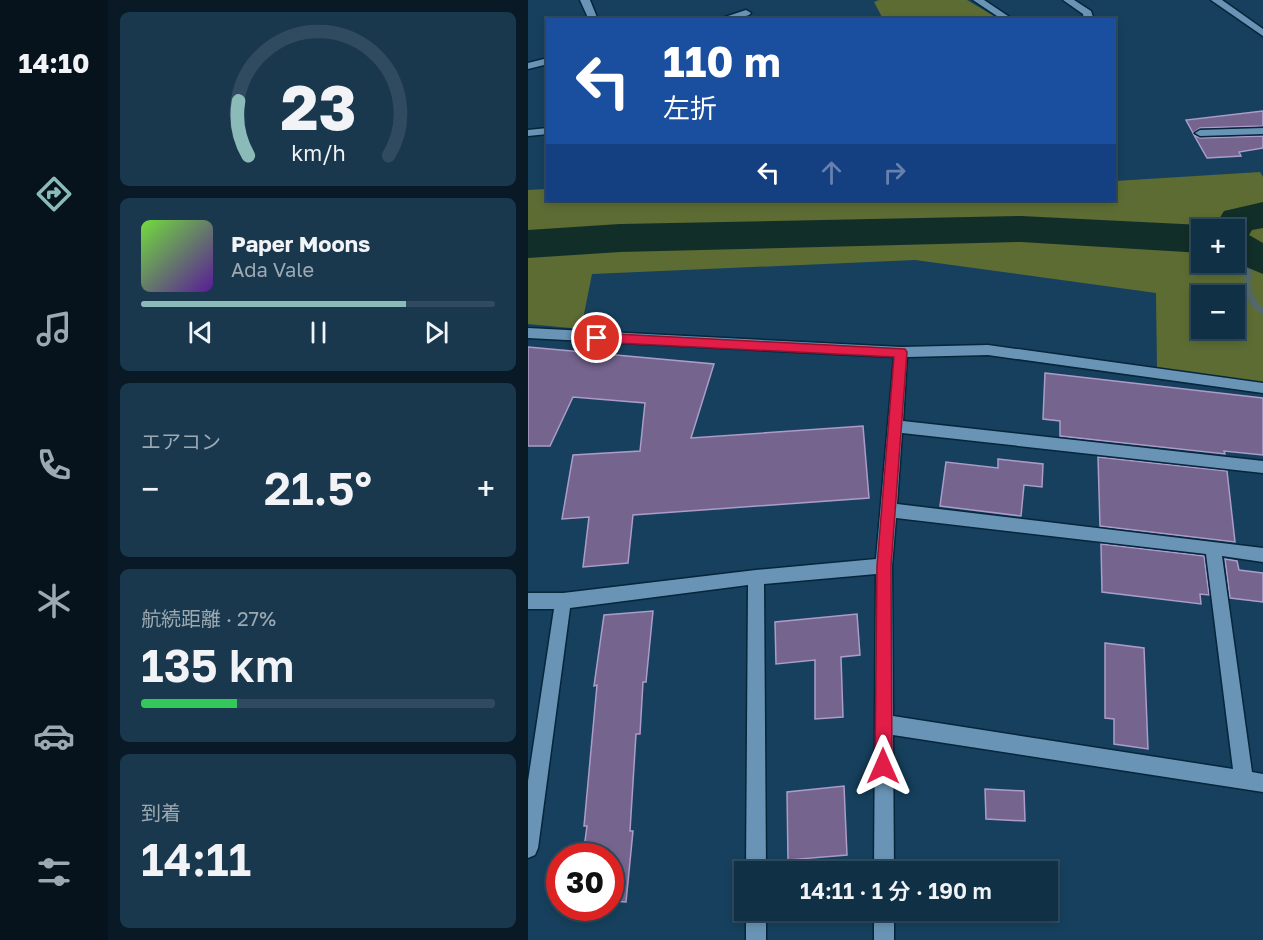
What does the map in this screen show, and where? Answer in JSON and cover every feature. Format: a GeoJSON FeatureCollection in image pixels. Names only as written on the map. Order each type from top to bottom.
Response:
{"type":"FeatureCollection","features":[{"type":"Feature","properties":{"kind":"street"},"geometry":{"type":"LineString","coordinates":[[585,0],[593,18]]}},
{"type":"Feature","properties":{"kind":"street"},"geometry":{"type":"LineString","coordinates":[[978,0],[1007,18]]}},
{"type":"Feature","properties":{"kind":"street"},"geometry":{"type":"LineString","coordinates":[[1068,0],[1088,13],[1089,18]]}},
{"type":"Feature","properties":{"kind":"street"},"geometry":{"type":"LineString","coordinates":[[1216,0],[1263,33]]}},
{"type":"Feature","properties":{"kind":"street"},"geometry":{"type":"LineString","coordinates":[[739,3],[748,16]]}},
{"type":"Feature","properties":{"kind":"street"},"geometry":{"type":"LineString","coordinates":[[528,66],[546,62]]}},
{"type":"Feature","properties":{"kind":"street"},"geometry":{"type":"LineString","coordinates":[[1200,133],[1263,131]]}},
{"type":"Feature","properties":{"kind":"street"},"geometry":{"type":"LineString","coordinates":[[528,133],[546,132]]}},
{"type":"Feature","properties":{"kind":"street"},"geometry":{"type":"LineString","coordinates":[[528,333],[643,341],[901,352],[988,350],[1263,388]]}},
{"type":"Feature","properties":{"kind":"street"},"geometry":{"type":"LineString","coordinates":[[884,861],[884,566],[901,352]]}},
{"type":"Feature","properties":{"kind":"street"},"geometry":{"type":"LineString","coordinates":[[895,426],[1263,467]]}},
{"type":"Feature","properties":{"kind":"street"},"geometry":{"type":"LineString","coordinates":[[888,510],[1263,555]]}},
{"type":"Feature","properties":{"kind":"street"},"geometry":{"type":"LineString","coordinates":[[1213,548],[1244,780]]}},
{"type":"Feature","properties":{"kind":"street"},"geometry":{"type":"LineString","coordinates":[[528,601],[562,601],[756,577],[884,566]]}},
{"type":"Feature","properties":{"kind":"street"},"geometry":{"type":"LineString","coordinates":[[756,577],[756,861]]}},
{"type":"Feature","properties":{"kind":"street"},"geometry":{"type":"LineString","coordinates":[[528,848],[562,601]]}},
{"type":"Feature","properties":{"kind":"street"},"geometry":{"type":"LineString","coordinates":[[883,724],[1263,783]]}},
{"type":"Feature","properties":{"kind":"street"},"geometry":{"type":"LineString","coordinates":[[756,921],[756,940]]}},
{"type":"Feature","properties":{"kind":"street"},"geometry":{"type":"LineString","coordinates":[[884,921],[884,940]]}},
{"type":"Feature","properties":{"kind":"green space"},"geometry":{"type":"Polygon","coordinates":[[[879,0],[967,0],[997,18],[882,18],[874,2],[879,0]]]}},
{"type":"Feature","properties":{"kind":"green space"},"geometry":{"type":"Polygon","coordinates":[[[1260,172],[1263,177],[1263,388],[1157,370],[1156,293],[915,260],[592,274],[581,329],[528,324],[528,190],[546,189],[546,201],[1116,201],[1116,181],[1260,172]]]}},
{"type":"Feature","properties":{"kind":"building"},"geometry":{"type":"Polygon","coordinates":[[[1263,111],[1263,126],[1200,128],[1193,133],[1186,120],[1263,111]]]}},
{"type":"Feature","properties":{"kind":"building"},"geometry":{"type":"Polygon","coordinates":[[[1194,135],[1200,138],[1263,136],[1263,148],[1239,152],[1241,156],[1207,158],[1194,135]]]}},
{"type":"Feature","properties":{"kind":"building"},"geometry":{"type":"Polygon","coordinates":[[[528,347],[714,364],[691,438],[863,426],[869,498],[633,515],[628,563],[583,567],[589,517],[562,519],[573,455],[640,451],[645,403],[573,397],[550,446],[528,446],[528,347]]]}},
{"type":"Feature","properties":{"kind":"building"},"geometry":{"type":"Polygon","coordinates":[[[1045,373],[1263,398],[1263,455],[1224,451],[1225,454],[1060,436],[1060,421],[1043,419],[1045,373]]]}},
{"type":"Feature","properties":{"kind":"building"},"geometry":{"type":"Polygon","coordinates":[[[1098,457],[1227,471],[1235,542],[1100,526],[1098,457]]]}},
{"type":"Feature","properties":{"kind":"building"},"geometry":{"type":"Polygon","coordinates":[[[998,459],[1043,464],[1042,487],[1024,485],[1021,516],[940,506],[946,462],[998,468],[998,459]]]}},
{"type":"Feature","properties":{"kind":"building"},"geometry":{"type":"Polygon","coordinates":[[[1101,544],[1204,556],[1209,595],[1200,594],[1201,604],[1102,592],[1101,544]]]}},
{"type":"Feature","properties":{"kind":"building"},"geometry":{"type":"Polygon","coordinates":[[[1225,559],[1237,561],[1239,570],[1263,573],[1263,602],[1230,598],[1225,559]]]}},
{"type":"Feature","properties":{"kind":"building"},"geometry":{"type":"Polygon","coordinates":[[[653,611],[646,682],[643,682],[640,734],[636,734],[630,831],[633,831],[626,902],[624,902],[624,843],[585,843],[587,826],[584,826],[597,685],[594,686],[604,615],[653,611]]]}},
{"type":"Feature","properties":{"kind":"building"},"geometry":{"type":"Polygon","coordinates":[[[857,614],[860,655],[841,657],[843,717],[815,719],[815,660],[776,664],[775,622],[857,614]]]}},
{"type":"Feature","properties":{"kind":"building"},"geometry":{"type":"Polygon","coordinates":[[[1105,643],[1144,648],[1148,749],[1114,744],[1114,719],[1105,718],[1105,643]]]}},
{"type":"Feature","properties":{"kind":"building"},"geometry":{"type":"Polygon","coordinates":[[[844,786],[847,855],[788,860],[787,792],[844,786]]]}},
{"type":"Feature","properties":{"kind":"building"},"geometry":{"type":"Polygon","coordinates":[[[985,789],[1024,791],[1025,821],[986,819],[985,789]]]}},
{"type":"Feature","properties":{"kind":"waterway"},"geometry":{"type":"LineString","coordinates":[[1243,219],[1263,215]]}},
{"type":"Feature","properties":{"kind":"waterway"},"geometry":{"type":"LineString","coordinates":[[528,244],[620,238],[1021,229],[1191,238]]}},
{"type":"Feature","properties":{"kind":"waterway"},"geometry":{"type":"LineString","coordinates":[[1245,251],[1263,260]]}},
{"type":"Feature","properties":{"kind":"waterway"},"geometry":{"type":"LineString","coordinates":[[1254,255],[1247,286],[1251,299],[1263,312]]}},
{"type":"Feature","properties":{"kind":"route"},"geometry":{"type":"LineString","coordinates":[[597,338],[901,352],[884,566],[883,766]]}}]}
